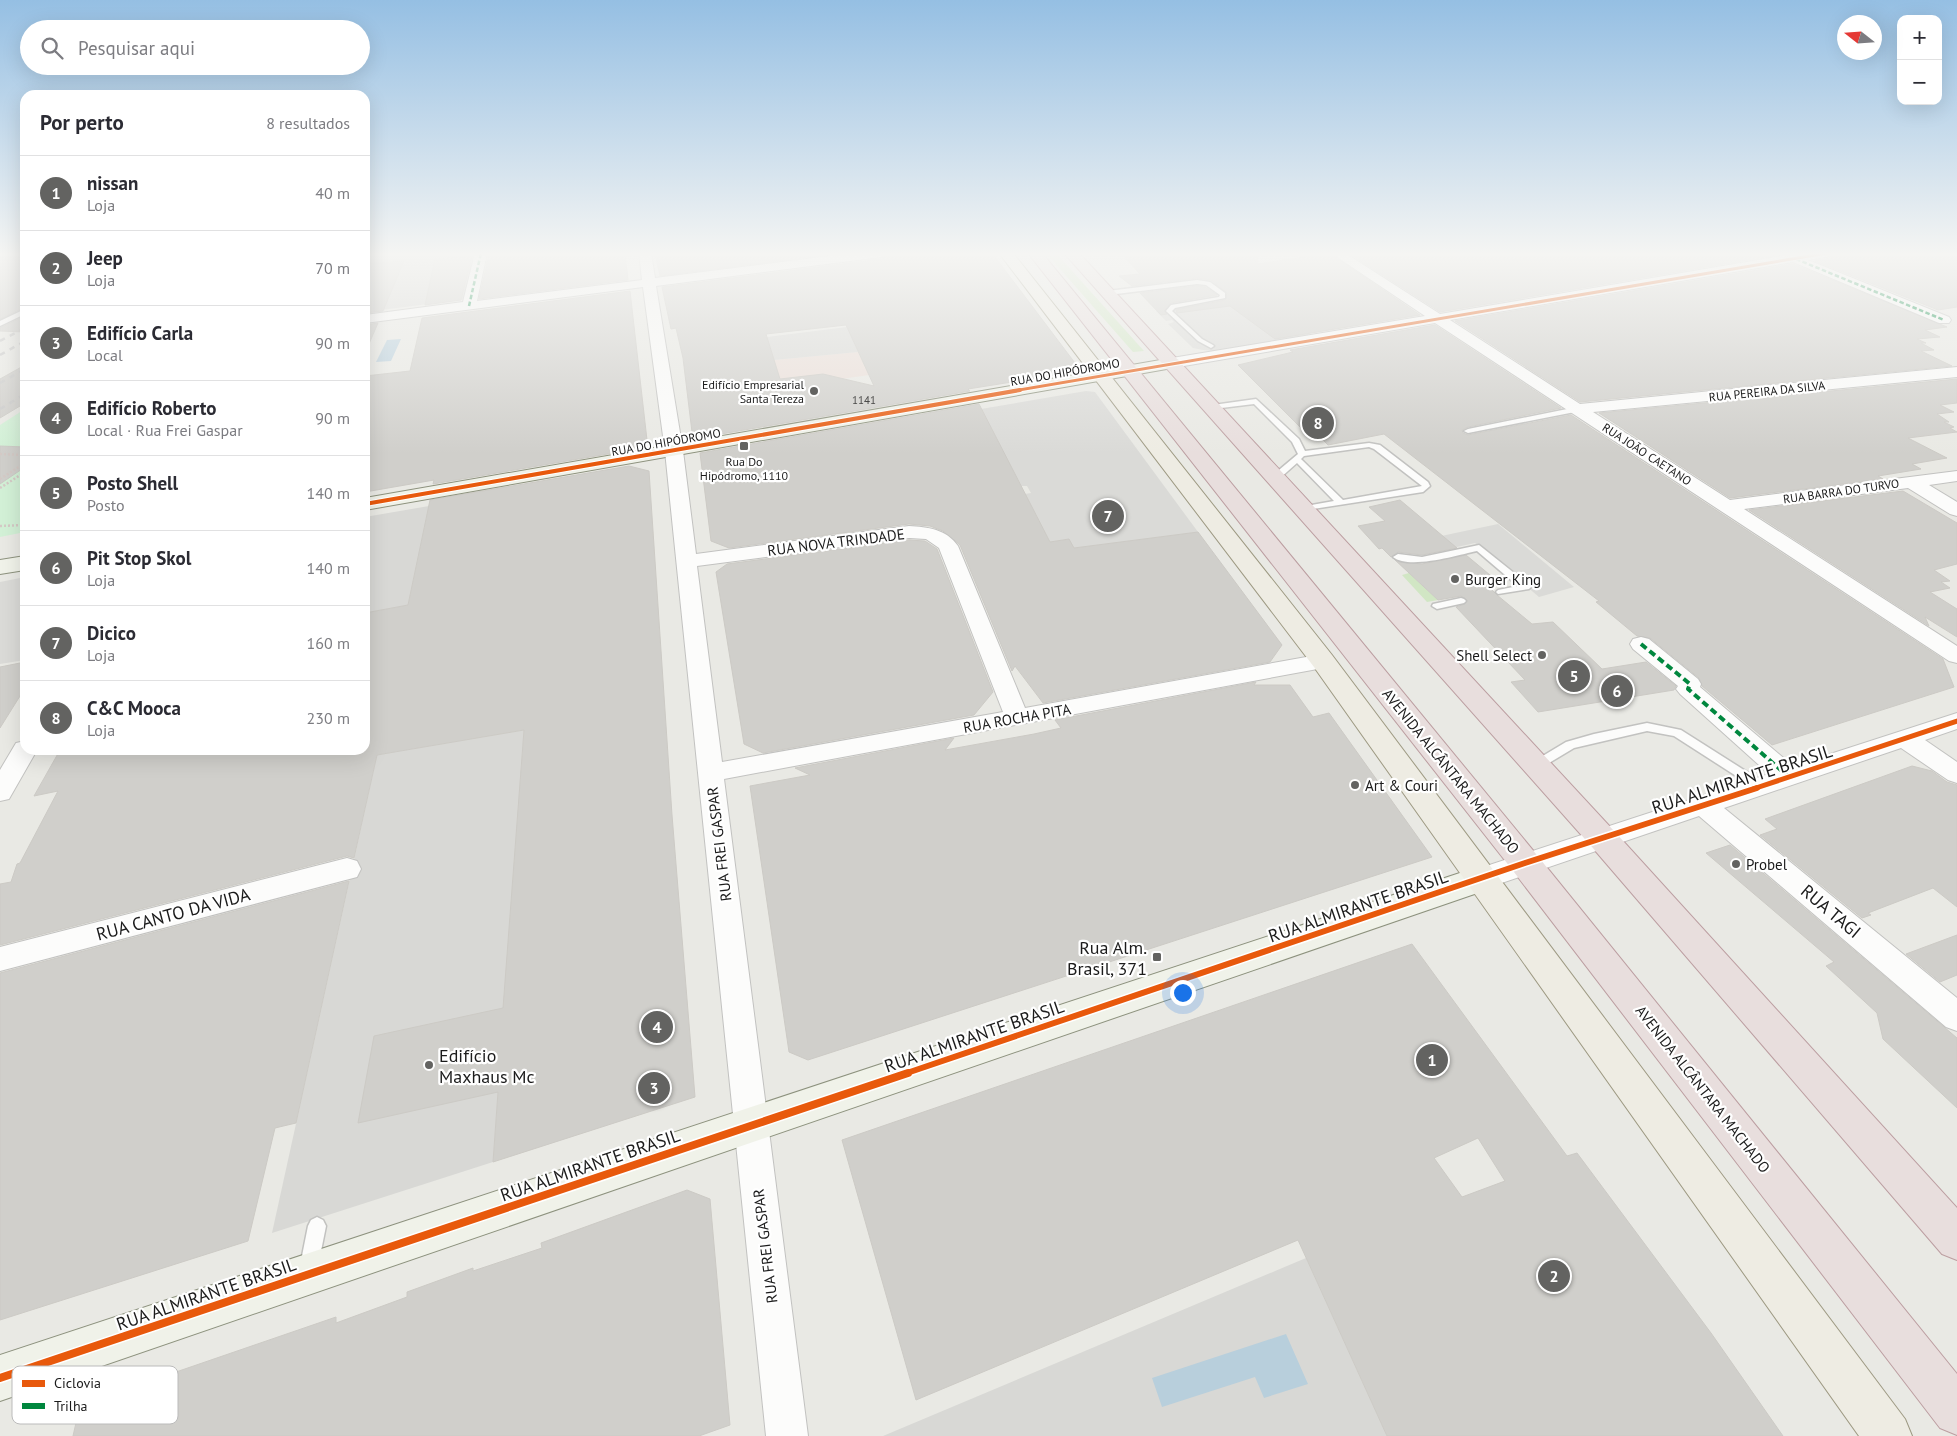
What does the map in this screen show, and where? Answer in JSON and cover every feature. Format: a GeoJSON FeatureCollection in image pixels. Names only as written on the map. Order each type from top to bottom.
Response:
{"type":"FeatureCollection","features":[{"type":"Feature","properties":{"kind":"highway","name":"AVENIDA ALCÂNTARA MACHADO"},"geometry":{"type":"LineString","coordinates":[[1090,320],[1525,863],[1957,1411]]}},
{"type":"Feature","properties":{"kind":"highway"},"geometry":{"type":"LineString","coordinates":[[1133,320],[1603,839],[1957,1239]]}},
{"type":"Feature","properties":{"kind":"main road"},"geometry":{"type":"LineString","coordinates":[[1059,320],[1323,661],[1888,1436]]}},
{"type":"Feature","properties":{"kind":"street","name":"RUA FREI GASPAR"},"geometry":{"type":"LineString","coordinates":[[655,320],[674,451],[787,1436]]}},
{"type":"Feature","properties":{"kind":"street","name":"RUA DO HIPÓDROMO"},"geometry":{"type":"LineString","coordinates":[[370,503],[1424,320]]}},
{"type":"Feature","properties":{"kind":"street","name":"RUA JOÃO CAETANO"},"geometry":{"type":"LineString","coordinates":[[1439,320],[1957,656]]}},
{"type":"Feature","properties":{"kind":"street","name":"RUA PEREIRA DA SILVA"},"geometry":{"type":"LineString","coordinates":[[1577,409],[1957,372]]}},
{"type":"Feature","properties":{"kind":"street","name":"RUA BARRA DO TURVO"},"geometry":{"type":"LineString","coordinates":[[1726,506],[1957,476]]}},
{"type":"Feature","properties":{"kind":"street"},"geometry":{"type":"LineString","coordinates":[[1911,482],[1957,510]]}},
{"type":"Feature","properties":{"kind":"street","name":"RUA NOVA TRINDADE"},"geometry":{"type":"LineString","coordinates":[[686,561],[909,532],[924,533],[943,539],[948,546],[1017,718]]}},
{"type":"Feature","properties":{"kind":"street"},"geometry":{"type":"LineString","coordinates":[[0,567],[20,563]]}},
{"type":"Feature","properties":{"kind":"street"},"geometry":{"type":"LineString","coordinates":[[1641,644],[1690,684],[1688,690],[1790,778]]}},
{"type":"Feature","properties":{"kind":"street","name":"RUA ROCHA PITA"},"geometry":{"type":"LineString","coordinates":[[710,773],[1323,661]]}},
{"type":"Feature","properties":{"kind":"street","name":"RUA ALMIRANTE BRASIL"},"geometry":{"type":"LineString","coordinates":[[36,1366],[751,1126],[1525,863],[1790,778],[1957,721]]}},
{"type":"Feature","properties":{"kind":"street"},"geometry":{"type":"LineString","coordinates":[[1905,739],[1957,774]]}},
{"type":"Feature","properties":{"kind":"street"},"geometry":{"type":"LineString","coordinates":[[0,792],[22,755]]}},
{"type":"Feature","properties":{"kind":"street","name":"RUA TAGI"},"geometry":{"type":"LineString","coordinates":[[1704,806],[1957,1017]]}},
{"type":"Feature","properties":{"kind":"street","name":"RUA CANTO DA VIDA"},"geometry":{"type":"LineString","coordinates":[[0,959],[347,869]]}},
{"type":"Feature","properties":{"kind":"street","name":"RUA ALMIRANTE BRASIL"},"geometry":{"type":"LineString","coordinates":[[0,1378],[12,1374]]}},
{"type":"Feature","properties":{"kind":"lane"},"geometry":{"type":"LineString","coordinates":[[1178,320],[1200,340],[1211,346]]}},
{"type":"Feature","properties":{"kind":"lane"},"geometry":{"type":"LineString","coordinates":[[1213,407],[1256,402],[1296,441],[1300,457],[1340,502]]}},
{"type":"Feature","properties":{"kind":"lane"},"geometry":{"type":"LineString","coordinates":[[1468,431],[1577,409]]}},
{"type":"Feature","properties":{"kind":"lane"},"geometry":{"type":"LineString","coordinates":[[1276,477],[1300,457],[1369,445],[1377,447],[1426,486],[1423,489],[1303,508]]}},
{"type":"Feature","properties":{"kind":"lane"},"geometry":{"type":"LineString","coordinates":[[1398,556],[1422,560],[1479,548],[1526,587],[1501,592]]}},
{"type":"Feature","properties":{"kind":"lane"},"geometry":{"type":"LineString","coordinates":[[1437,606],[1461,601]]}},
{"type":"Feature","properties":{"kind":"lane"},"geometry":{"type":"LineString","coordinates":[[1535,766],[1570,745],[1647,727],[1677,733],[1762,787]]}},
{"type":"Feature","properties":{"kind":"lane"},"geometry":{"type":"LineString","coordinates":[[306,1275],[318,1226]]}},
{"type":"Feature","properties":{"kind":"path"},"geometry":{"type":"LineString","coordinates":[[0,454],[20,454]]}},
{"type":"Feature","properties":{"kind":"path"},"geometry":{"type":"LineString","coordinates":[[0,479],[20,466]]}},
{"type":"Feature","properties":{"kind":"path"},"geometry":{"type":"LineString","coordinates":[[0,488],[20,475]]}},
{"type":"Feature","properties":{"kind":"path"},"geometry":{"type":"LineString","coordinates":[[0,526],[20,525]]}},
{"type":"Feature","properties":{"kind":"shaded area"},"geometry":{"type":"Polygon","coordinates":[[[1172,320],[1280,320],[1297,326],[1309,335],[1213,351],[1193,348],[1168,324],[1174,322],[1172,320]]]}},
{"type":"Feature","properties":{"kind":"shaded area"},"geometry":{"type":"Polygon","coordinates":[[[847,327],[858,352],[774,360],[767,337],[847,327]]]}},
{"type":"Feature","properties":{"kind":"shaded area"},"geometry":{"type":"Polygon","coordinates":[[[858,352],[869,375],[841,379],[792,419],[774,360],[858,352]]]}},
{"type":"Feature","properties":{"kind":"shaded area"},"geometry":{"type":"Polygon","coordinates":[[[1086,391],[1095,392],[1198,532],[1074,548],[1068,539],[1050,542],[1025,494],[1031,493],[1027,486],[1021,486],[981,409],[1086,391]]]}},
{"type":"Feature","properties":{"kind":"shaded area"},"geometry":{"type":"Polygon","coordinates":[[[429,506],[408,605],[370,612],[370,516],[429,506]]]}},
{"type":"Feature","properties":{"kind":"shaded area"},"geometry":{"type":"Polygon","coordinates":[[[1498,524],[1574,587],[1539,597],[1475,543],[1420,555],[1408,543],[1498,524]]]}},
{"type":"Feature","properties":{"kind":"shaded area"},"geometry":{"type":"Polygon","coordinates":[[[20,578],[20,661],[0,664],[0,582],[20,578]]]}},
{"type":"Feature","properties":{"kind":"shaded area"},"geometry":{"type":"Polygon","coordinates":[[[524,730],[493,1162],[272,1233],[377,755],[524,730]]]}},
{"type":"Feature","properties":{"kind":"shaded area"},"geometry":{"type":"Polygon","coordinates":[[[1306,1258],[1387,1436],[883,1436],[1306,1258]]]}},
{"type":"Feature","properties":{"kind":"green space"},"geometry":{"type":"Polygon","coordinates":[[[1105,320],[1116,320],[1144,351],[1133,352],[1105,320]]]}},
{"type":"Feature","properties":{"kind":"green space"},"geometry":{"type":"Polygon","coordinates":[[[20,412],[20,533],[0,537],[0,425],[20,412]]]}},
{"type":"Feature","properties":{"kind":"green space"},"geometry":{"type":"Polygon","coordinates":[[[1409,573],[1438,600],[1427,602],[1402,575],[1409,573]]]}},
{"type":"Feature","properties":{"kind":"water"},"geometry":{"type":"Polygon","coordinates":[[[401,339],[391,361],[376,362],[387,340],[401,339]]]}},
{"type":"Feature","properties":{"kind":"water"},"geometry":{"type":"Polygon","coordinates":[[[1286,1334],[1308,1384],[1264,1398],[1255,1377],[1162,1407],[1152,1378],[1286,1334]]]}},
{"type":"Feature","properties":{"kind":"building"},"geometry":{"type":"Polygon","coordinates":[[[20,320],[20,332],[0,331],[0,328],[20,320]]]}},
{"type":"Feature","properties":{"kind":"building"},"geometry":{"type":"Polygon","coordinates":[[[422,320],[633,320],[647,440],[631,450],[433,484],[434,480],[370,491],[370,375],[410,371],[422,320]]]}},
{"type":"Feature","properties":{"kind":"building"},"geometry":{"type":"Polygon","coordinates":[[[669,320],[1043,320],[1081,371],[968,389],[970,391],[698,438],[698,431],[692,432],[683,358],[676,328],[671,329],[669,320]],[[846,325],[766,334],[780,379],[823,374],[874,386],[846,325]]]}},
{"type":"Feature","properties":{"kind":"building"},"geometry":{"type":"Polygon","coordinates":[[[1249,320],[1390,320],[1275,339],[1249,320]]]}},
{"type":"Feature","properties":{"kind":"building"},"geometry":{"type":"Polygon","coordinates":[[[1930,320],[1947,327],[1925,330],[1940,337],[1917,339],[1926,343],[1921,343],[1934,350],[1921,351],[1952,366],[1580,402],[1455,321],[1930,320]]]}},
{"type":"Feature","properties":{"kind":"building"},"geometry":{"type":"Polygon","coordinates":[[[378,323],[370,341],[370,324],[378,323]]]}},
{"type":"Feature","properties":{"kind":"building"},"geometry":{"type":"Polygon","coordinates":[[[1435,325],[1561,408],[1468,427],[1462,430],[1463,433],[1468,435],[1571,415],[1943,659],[1954,687],[1772,745],[1702,686],[1699,678],[1650,638],[1637,636],[1596,602],[1599,601],[1384,434],[1328,445],[1322,439],[1313,440],[1238,365],[1293,352],[1290,350],[1435,325]]]}},
{"type":"Feature","properties":{"kind":"building"},"geometry":{"type":"Polygon","coordinates":[[[20,368],[20,406],[0,418],[0,379],[20,368]]]}},
{"type":"Feature","properties":{"kind":"building"},"geometry":{"type":"Polygon","coordinates":[[[1957,379],[1957,403],[1940,405],[1954,412],[1937,414],[1949,422],[1944,422],[1954,427],[1950,428],[1957,432],[1908,438],[1947,458],[1912,464],[1921,469],[1878,476],[1883,479],[1730,498],[1599,413],[1957,379]]]}},
{"type":"Feature","properties":{"kind":"building"},"geometry":{"type":"Polygon","coordinates":[[[979,404],[1050,542],[1069,539],[1074,548],[1198,532],[1282,645],[1270,662],[1043,703],[1015,666],[1012,671],[960,545],[943,531],[930,526],[909,524],[729,548],[711,541],[700,453],[979,404]]]}},
{"type":"Feature","properties":{"kind":"building"},"geometry":{"type":"Polygon","coordinates":[[[0,446],[20,447],[20,470],[0,484],[0,446]]]}},
{"type":"Feature","properties":{"kind":"building"},"geometry":{"type":"Polygon","coordinates":[[[629,466],[649,471],[672,815],[695,1097],[493,1162],[498,1092],[358,1123],[374,1036],[503,1008],[524,730],[377,755],[354,858],[347,856],[0,945],[0,884],[11,882],[17,864],[20,863],[58,791],[34,796],[57,755],[370,755],[370,612],[408,605],[430,500],[629,466]]]}},
{"type":"Feature","properties":{"kind":"building"},"geometry":{"type":"Polygon","coordinates":[[[1903,491],[1957,523],[1957,564],[1934,570],[1950,581],[1941,582],[1950,588],[1930,592],[1957,609],[1957,637],[1925,617],[1929,626],[1749,510],[1903,491]]]}},
{"type":"Feature","properties":{"kind":"building"},"geometry":{"type":"Polygon","coordinates":[[[1400,500],[1457,548],[1422,555],[1398,552],[1391,557],[1382,548],[1379,549],[1358,526],[1385,521],[1369,507],[1400,500]]]}},
{"type":"Feature","properties":{"kind":"building"},"geometry":{"type":"Polygon","coordinates":[[[909,540],[925,541],[937,549],[993,692],[974,715],[763,753],[744,744],[716,572],[727,564],[909,540]]]}},
{"type":"Feature","properties":{"kind":"building"},"geometry":{"type":"Polygon","coordinates":[[[1466,555],[1502,585],[1490,588],[1532,624],[1553,622],[1602,669],[1646,662],[1676,686],[1674,690],[1538,712],[1511,682],[1525,680],[1456,607],[1465,604],[1467,600],[1461,596],[1438,600],[1394,559],[1400,562],[1422,564],[1466,555]]]}},
{"type":"Feature","properties":{"kind":"building"},"geometry":{"type":"Polygon","coordinates":[[[20,663],[20,696],[0,728],[0,667],[20,663]]]}},
{"type":"Feature","properties":{"kind":"building"},"geometry":{"type":"Polygon","coordinates":[[[1256,682],[1254,685],[1290,685],[1313,717],[1329,713],[1432,857],[808,1060],[789,1052],[750,786],[810,775],[795,768],[954,738],[945,750],[1034,734],[1061,728],[1055,720],[1256,682]]]}},
{"type":"Feature","properties":{"kind":"building"},"geometry":{"type":"Polygon","coordinates":[[[1912,766],[1932,771],[1947,782],[1957,785],[1957,907],[1933,888],[1868,913],[1871,915],[1862,918],[1760,835],[1777,829],[1765,819],[1912,766]]]}},
{"type":"Feature","properties":{"kind":"building"},"geometry":{"type":"Polygon","coordinates":[[[1730,845],[1957,1038],[1957,1108],[1883,1039],[1877,1013],[1826,966],[1834,962],[1706,853],[1730,845]]]}},
{"type":"Feature","properties":{"kind":"building"},"geometry":{"type":"Polygon","coordinates":[[[349,881],[296,1123],[275,1128],[248,1241],[0,1320],[0,973],[349,881]]]}},
{"type":"Feature","properties":{"kind":"building"},"geometry":{"type":"Polygon","coordinates":[[[1957,935],[1957,975],[1940,982],[1906,954],[1957,935]]]}},
{"type":"Feature","properties":{"kind":"building"},"geometry":{"type":"Polygon","coordinates":[[[1412,944],[1567,1156],[1577,1153],[1711,1333],[1783,1436],[1387,1436],[1298,1240],[916,1400],[842,1140],[1412,944]],[[1478,1138],[1434,1158],[1462,1197],[1505,1181],[1478,1138]]]}},
{"type":"Feature","properties":{"kind":"building"},"geometry":{"type":"Polygon","coordinates":[[[687,1190],[710,1199],[730,1425],[699,1436],[73,1436],[76,1424],[178,1424],[178,1371],[336,1317],[336,1323],[407,1297],[407,1292],[473,1268],[473,1271],[542,1248],[541,1243],[687,1190]]]}},
{"type":"Feature","properties":{"kind":"railway"},"geometry":{"type":"LineString","coordinates":[[0,341],[20,331]]}},
{"type":"Feature","properties":{"kind":"railway"},"geometry":{"type":"LineString","coordinates":[[0,355],[20,344]]}},
{"type":"Feature","properties":{"kind":"railway"},"geometry":{"type":"LineString","coordinates":[[0,383],[20,372]]}},
{"type":"Feature","properties":{"kind":"railway"},"geometry":{"type":"LineString","coordinates":[[0,409],[20,397]]}},
{"type":"Feature","properties":{"kind":"marked path"},"geometry":{"type":"LineString","coordinates":[[1641,644],[1690,684],[1688,689],[1790,778]]}},
{"type":"Feature","properties":{"kind":"cycle path"},"geometry":{"type":"LineString","coordinates":[[370,503],[1428,320]]}},
{"type":"Feature","properties":{"kind":"cycle path"},"geometry":{"type":"LineString","coordinates":[[36,1366],[1525,863],[1704,806],[1957,721]]}},
{"type":"Feature","properties":{"kind":"cycle path"},"geometry":{"type":"LineString","coordinates":[[0,1378],[12,1374]]}},
{"type":"Feature","properties":{"kind":"place","name":"Edifício Empresarial Santa Tereza"},"geometry":{"type":"Point","coordinates":[814,391]}},
{"type":"Feature","properties":{"kind":"place","name":"C&C Mooca"},"geometry":{"type":"Point","coordinates":[1318,423]}},
{"type":"Feature","properties":{"kind":"place","name":"Rua Do Hipódromo, 1110"},"geometry":{"type":"Point","coordinates":[744,446]}},
{"type":"Feature","properties":{"kind":"place","name":"Dicico"},"geometry":{"type":"Point","coordinates":[1108,516]}},
{"type":"Feature","properties":{"kind":"place","name":"Burger King"},"geometry":{"type":"Point","coordinates":[1455,579]}},
{"type":"Feature","properties":{"kind":"place","name":"Shell Select"},"geometry":{"type":"Point","coordinates":[1542,655]}},
{"type":"Feature","properties":{"kind":"place","name":"Posto Shell"},"geometry":{"type":"Point","coordinates":[1574,676]}},
{"type":"Feature","properties":{"kind":"place","name":"Pit Stop Skol"},"geometry":{"type":"Point","coordinates":[1617,691]}},
{"type":"Feature","properties":{"kind":"place","name":"Art & Couri"},"geometry":{"type":"Point","coordinates":[1355,785]}},
{"type":"Feature","properties":{"kind":"place","name":"Probel"},"geometry":{"type":"Point","coordinates":[1736,864]}},
{"type":"Feature","properties":{"kind":"place","name":"Rua Alm. Brasil, 371"},"geometry":{"type":"Point","coordinates":[1157,957]}},
{"type":"Feature","properties":{"kind":"place","name":"Edifício Roberto"},"geometry":{"type":"Point","coordinates":[657,1027]}},
{"type":"Feature","properties":{"kind":"place","name":"nissan"},"geometry":{"type":"Point","coordinates":[1432,1060]}},
{"type":"Feature","properties":{"kind":"place","name":"Edifício Maxhaus Mc"},"geometry":{"type":"Point","coordinates":[429,1065]}},
{"type":"Feature","properties":{"kind":"place","name":"Edifício Carla"},"geometry":{"type":"Point","coordinates":[654,1088]}},
{"type":"Feature","properties":{"kind":"place","name":"Jeep"},"geometry":{"type":"Point","coordinates":[1554,1276]}}]}
